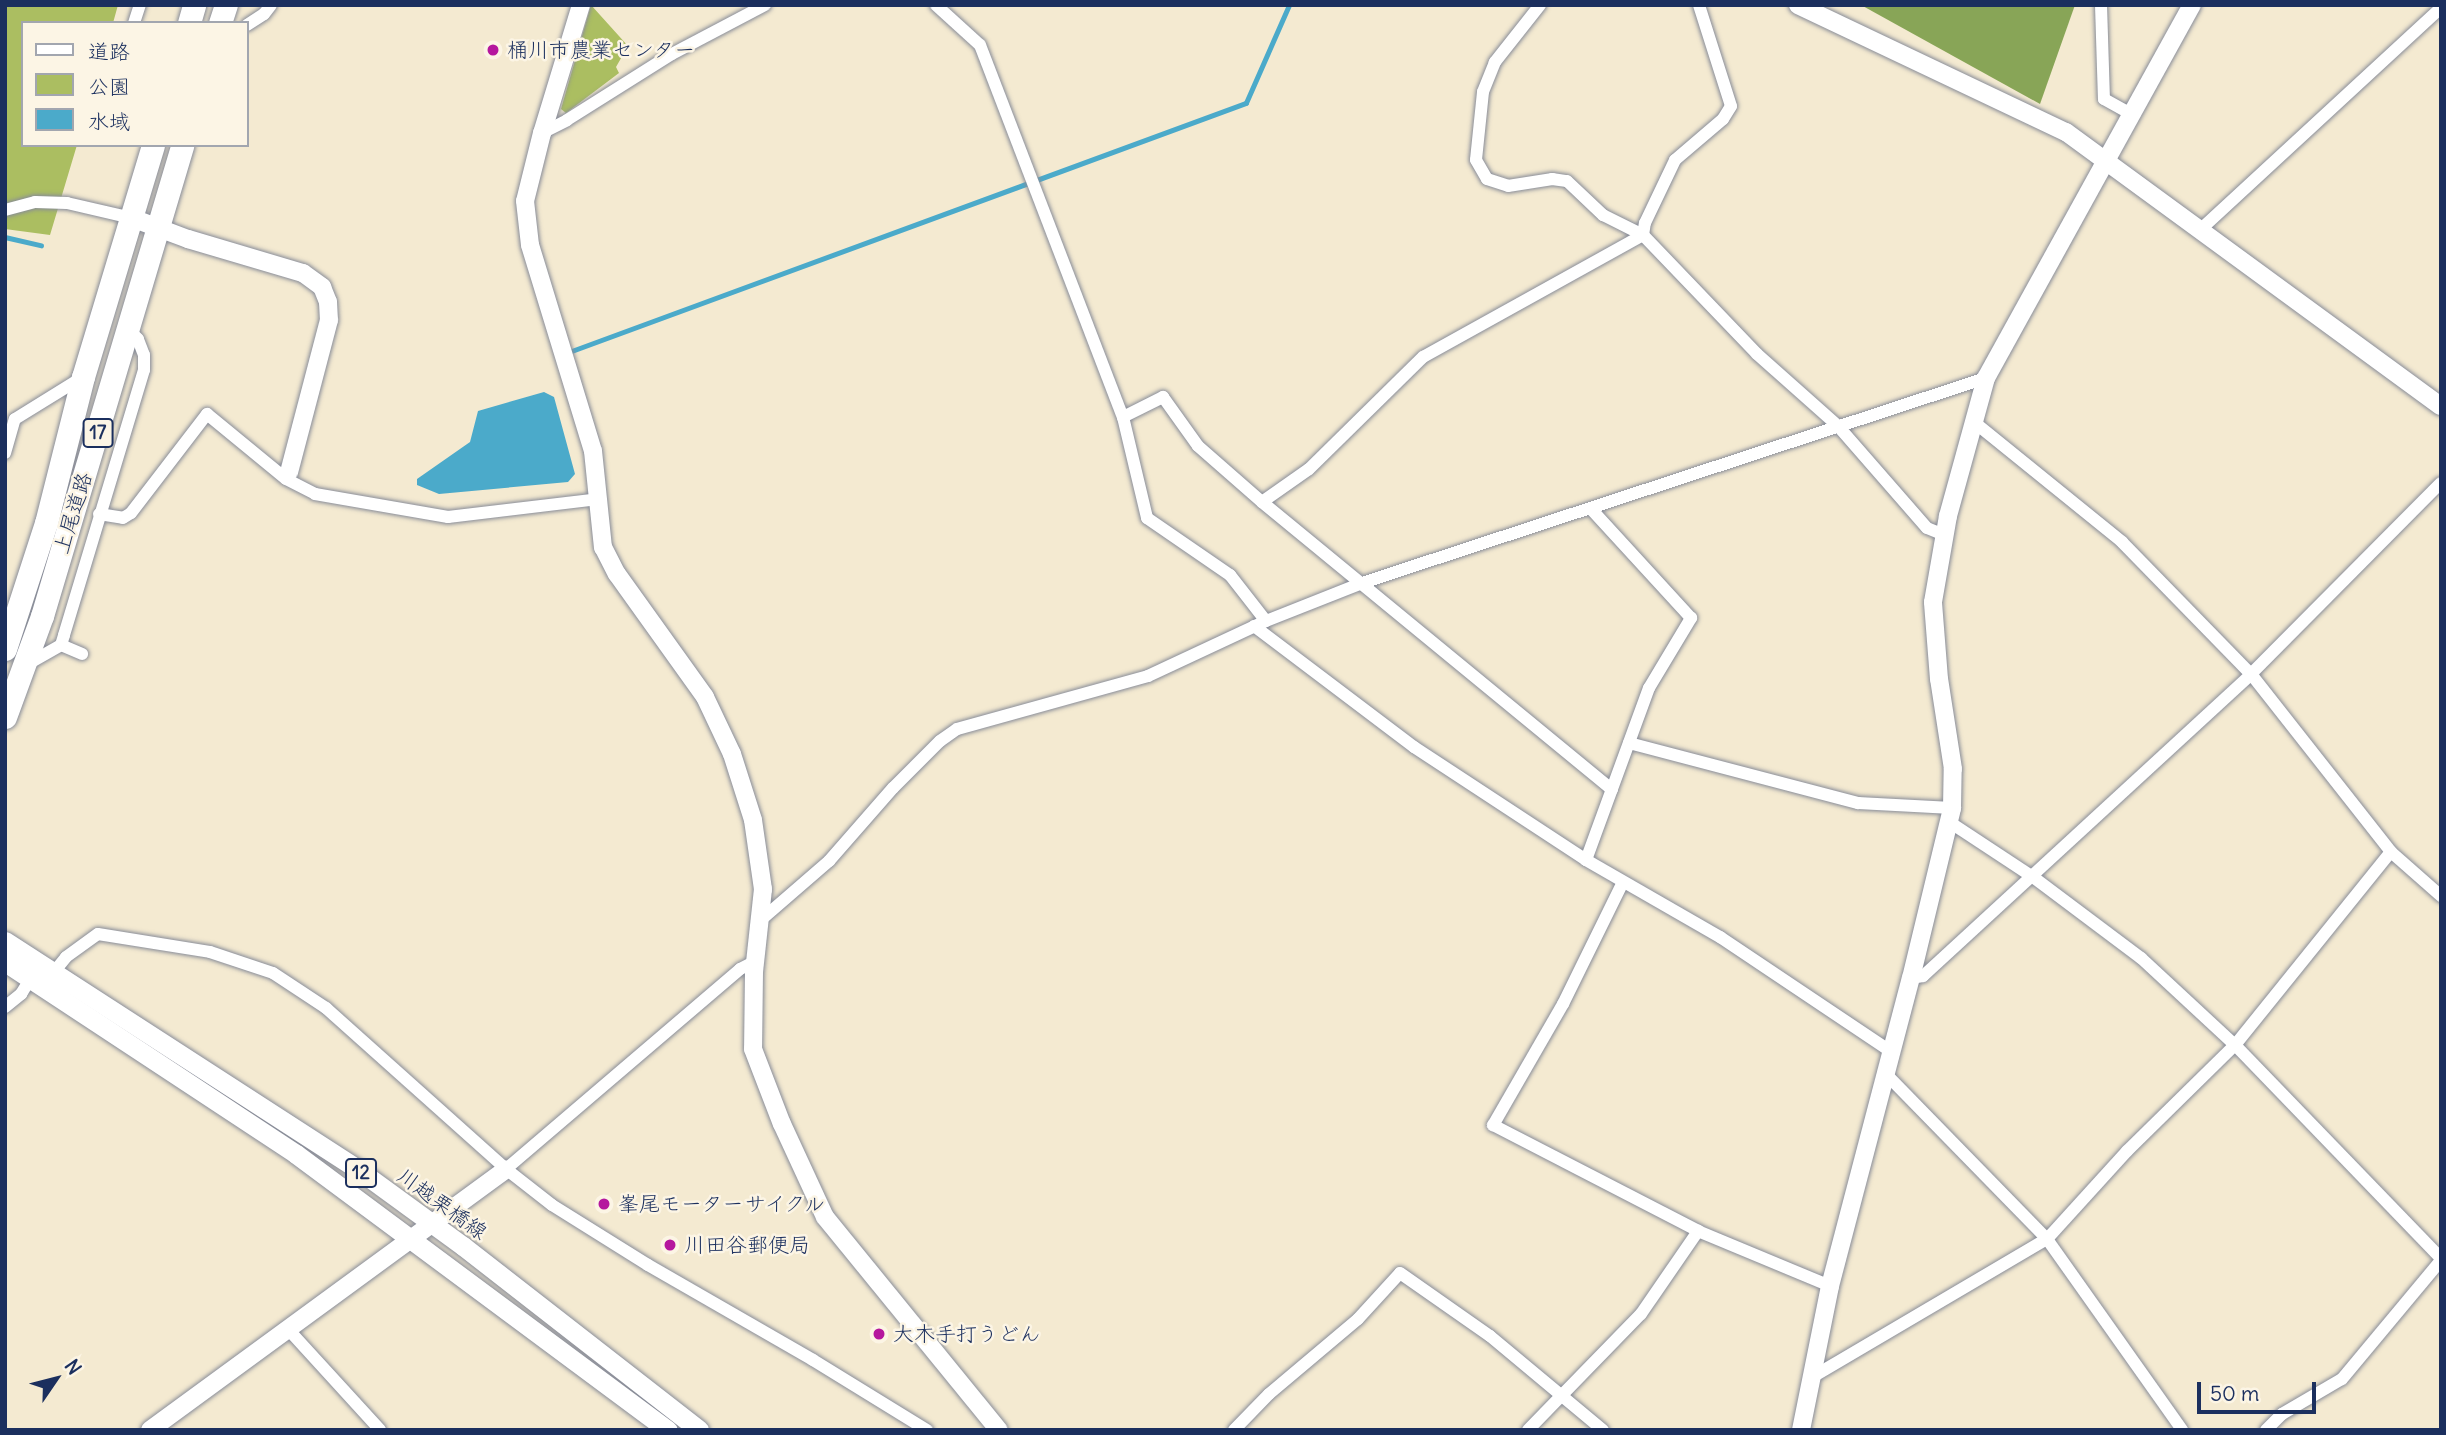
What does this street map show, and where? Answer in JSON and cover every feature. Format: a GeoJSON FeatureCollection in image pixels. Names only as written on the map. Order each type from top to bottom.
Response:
{"type":"FeatureCollection","features":[{"type":"Feature","properties":{"kind":"highway","name":"上尾道路"},"geometry":{"type":"LineString","coordinates":[[5,649],[46,523],[83,377],[152,147]]}},
{"type":"Feature","properties":{"kind":"highway","name":"上尾道路"},"geometry":{"type":"LineString","coordinates":[[5,717],[25,665],[181,147]]}},
{"type":"Feature","properties":{"kind":"main road","name":"川越栗橋線"},"geometry":{"type":"LineString","coordinates":[[5,941],[271,1111],[433,1224],[699,1430]]}},
{"type":"Feature","properties":{"kind":"main road","name":"12"},"geometry":{"type":"LineString","coordinates":[[5,961],[296,1154],[668,1430]]}},
{"type":"Feature","properties":{"kind":"street"},"geometry":{"type":"LineString","coordinates":[[248,23],[264,14],[271,5]]}},
{"type":"Feature","properties":{"kind":"street"},"geometry":{"type":"LineString","coordinates":[[581,5],[542,133],[525,201],[527,226],[544,295],[593,452],[603,547],[617,574],[705,696],[732,754],[753,820],[763,889],[756,961],[753,1049],[813,1193],[846,1244],[999,1430]]}},
{"type":"Feature","properties":{"kind":"street"},"geometry":{"type":"LineString","coordinates":[[542,133],[672,54],[765,5]]}},
{"type":"Feature","properties":{"kind":"street"},"geometry":{"type":"LineString","coordinates":[[936,5],[980,45],[1123,417],[1147,518],[1230,575],[1260,623],[1414,747],[1586,860],[1720,937],[1892,1052]]}},
{"type":"Feature","properties":{"kind":"street"},"geometry":{"type":"LineString","coordinates":[[1540,5],[1494,62],[1483,92],[1476,160],[1487,179],[1508,186],[1552,179],[1567,181],[1603,215],[1643,234],[1757,354],[1838,426],[1927,528],[1944,535]]}},
{"type":"Feature","properties":{"kind":"street"},"geometry":{"type":"LineString","coordinates":[[1643,234],[1644,223],[1675,159],[1723,119],[1731,106],[1699,5]]}},
{"type":"Feature","properties":{"kind":"street"},"geometry":{"type":"LineString","coordinates":[[1798,5],[2066,132],[2441,406]]}},
{"type":"Feature","properties":{"kind":"street"},"geometry":{"type":"LineString","coordinates":[[2101,5],[2104,99],[2133,115]]}},
{"type":"Feature","properties":{"kind":"street"},"geometry":{"type":"LineString","coordinates":[[1801,1430],[1830,1286],[1911,978],[1950,815],[1953,769],[1940,680],[1933,602],[1944,535],[1986,378],[2192,5]]}},
{"type":"Feature","properties":{"kind":"street"},"geometry":{"type":"LineString","coordinates":[[2200,230],[2441,8]]}},
{"type":"Feature","properties":{"kind":"street"},"geometry":{"type":"LineString","coordinates":[[5,210],[35,202],[67,203],[156,225],[188,239],[303,273],[317,282],[326,294],[330,310],[289,472]]}},
{"type":"Feature","properties":{"kind":"street"},"geometry":{"type":"LineString","coordinates":[[1262,502],[1309,469],[1423,358],[1643,234]]}},
{"type":"Feature","properties":{"kind":"street"},"geometry":{"type":"LineString","coordinates":[[25,665],[61,645],[144,370],[144,355],[138,339],[128,329]]}},
{"type":"Feature","properties":{"kind":"street"},"geometry":{"type":"LineString","coordinates":[[5,453],[15,419],[83,377]]}},
{"type":"Feature","properties":{"kind":"street"},"geometry":{"type":"LineString","coordinates":[[762,919],[829,861],[893,788],[940,741],[957,729],[1148,676],[1260,623],[1362,583],[1986,378]]}},
{"type":"Feature","properties":{"kind":"street"},"geometry":{"type":"LineString","coordinates":[[1123,417],[1163,397],[1198,446],[1262,502],[1612,790]]}},
{"type":"Feature","properties":{"kind":"street"},"geometry":{"type":"LineString","coordinates":[[99,514],[123,518],[131,513],[206,414],[286,479],[315,494],[448,517],[598,499]]}},
{"type":"Feature","properties":{"kind":"street"},"geometry":{"type":"LineString","coordinates":[[1974,422],[2122,542],[2251,674],[2391,852],[2441,896]]}},
{"type":"Feature","properties":{"kind":"street"},"geometry":{"type":"LineString","coordinates":[[1911,978],[1923,976],[2251,674],[2441,483]]}},
{"type":"Feature","properties":{"kind":"street"},"geometry":{"type":"LineString","coordinates":[[1586,860],[1649,688],[1691,618],[1591,509]]}},
{"type":"Feature","properties":{"kind":"street"},"geometry":{"type":"LineString","coordinates":[[61,645],[82,654]]}},
{"type":"Feature","properties":{"kind":"street"},"geometry":{"type":"LineString","coordinates":[[1629,743],[1858,803],[1950,815],[2141,958],[2235,1045],[2441,1259],[2342,1379],[2282,1414],[2266,1430]]}},
{"type":"Feature","properties":{"kind":"street"},"geometry":{"type":"LineString","coordinates":[[1814,1376],[2047,1239],[2127,1151],[2235,1045],[2391,852]]}},
{"type":"Feature","properties":{"kind":"street"},"geometry":{"type":"LineString","coordinates":[[1623,882],[1563,1004],[1493,1125],[1698,1231],[1830,1286]]}},
{"type":"Feature","properties":{"kind":"street"},"geometry":{"type":"LineString","coordinates":[[54,972],[66,957],[98,934],[210,952],[253,963],[292,984],[326,1008],[506,1169],[552,1205],[927,1430]]}},
{"type":"Feature","properties":{"kind":"street"},"geometry":{"type":"LineString","coordinates":[[150,1430],[506,1169],[740,969],[756,961]]}},
{"type":"Feature","properties":{"kind":"street"},"geometry":{"type":"LineString","coordinates":[[5,1007],[21,994],[31,978]]}},
{"type":"Feature","properties":{"kind":"street"},"geometry":{"type":"LineString","coordinates":[[1886,1074],[2047,1239],[2182,1430]]}},
{"type":"Feature","properties":{"kind":"street"},"geometry":{"type":"LineString","coordinates":[[1528,1430],[1641,1314],[1698,1231]]}},
{"type":"Feature","properties":{"kind":"street"},"geometry":{"type":"LineString","coordinates":[[1234,1430],[1269,1394],[1358,1319],[1400,1273],[1490,1336],[1561,1398],[1603,1430]]}},
{"type":"Feature","properties":{"kind":"street"},"geometry":{"type":"LineString","coordinates":[[287,1328],[380,1430]]}},
{"type":"Feature","properties":{"kind":"green space"},"geometry":{"type":"Polygon","coordinates":[[[5,5],[118,5],[114,21],[21,21],[21,147],[76,147],[50,235],[5,229],[5,5]]]}},
{"type":"Feature","properties":{"kind":"green space"},"geometry":{"type":"Polygon","coordinates":[[[591,5],[628,46],[616,67],[619,73],[566,113],[561,109],[591,5]]]}},
{"type":"Feature","properties":{"kind":"green space"},"geometry":{"type":"Polygon","coordinates":[[[1861,5],[2075,5],[2040,104],[1861,5]]]}},
{"type":"Feature","properties":{"kind":"water"},"geometry":{"type":"Polygon","coordinates":[[[544,392],[554,397],[575,474],[568,482],[439,494],[417,485],[417,479],[470,442],[478,411],[544,392]]]}},
{"type":"Feature","properties":{"kind":"waterway"},"geometry":{"type":"LineString","coordinates":[[569,352],[1246,103],[1289,5]]}},
{"type":"Feature","properties":{"kind":"waterway"},"geometry":{"type":"LineString","coordinates":[[5,237],[41,245]]}},
{"type":"Feature","properties":{"kind":"place","name":"桶川市農業センター"},"geometry":{"type":"Point","coordinates":[493,50]}},
{"type":"Feature","properties":{"kind":"place","name":"峯尾モーターサイクル"},"geometry":{"type":"Point","coordinates":[604,1204]}},
{"type":"Feature","properties":{"kind":"place","name":"川田谷郵便局"},"geometry":{"type":"Point","coordinates":[670,1245]}},
{"type":"Feature","properties":{"kind":"place","name":"大木手打うどん"},"geometry":{"type":"Point","coordinates":[879,1334]}}]}
